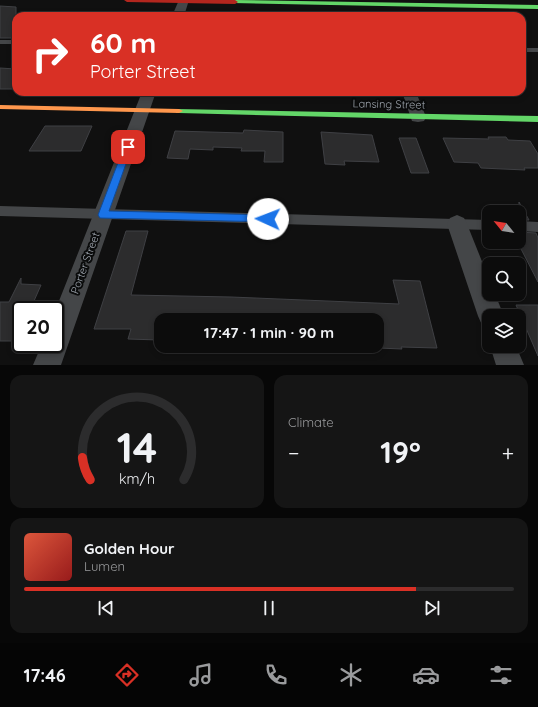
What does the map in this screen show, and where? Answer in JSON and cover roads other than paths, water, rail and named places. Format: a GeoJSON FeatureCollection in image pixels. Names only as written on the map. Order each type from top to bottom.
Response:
{"type":"FeatureCollection","features":[{"type":"Feature","properties":{"kind":"street"},"geometry":{"type":"LineString","coordinates":[[127,0],[538,7]]}},
{"type":"Feature","properties":{"kind":"street"},"geometry":{"type":"LineString","coordinates":[[180,12],[184,0]]}},
{"type":"Feature","properties":{"kind":"street"},"geometry":{"type":"LineString","coordinates":[[410,96],[418,116]]}},
{"type":"Feature","properties":{"kind":"street","name":"Lansing Street"},"geometry":{"type":"LineString","coordinates":[[0,107],[145,101],[418,116],[538,119]]}},
{"type":"Feature","properties":{"kind":"street","name":"Porter Street"},"geometry":{"type":"LineString","coordinates":[[64,320],[145,101]]}},
{"type":"Feature","properties":{"kind":"street"},"geometry":{"type":"LineString","coordinates":[[457,224],[488,309]]}},
{"type":"Feature","properties":{"kind":"street","name":"Porter Street"},"geometry":{"type":"LineString","coordinates":[[47,365],[52,353]]}},
{"type":"Feature","properties":{"kind":"street"},"geometry":{"type":"LineString","coordinates":[[506,353],[510,365]]}},
{"type":"Feature","properties":{"kind":"lane"},"geometry":{"type":"LineString","coordinates":[[0,42],[12,42]]}},
{"type":"Feature","properties":{"kind":"lane"},"geometry":{"type":"LineString","coordinates":[[526,50],[538,50]]}},
{"type":"Feature","properties":{"kind":"lane"},"geometry":{"type":"LineString","coordinates":[[0,212],[482,225]]}},
{"type":"Feature","properties":{"kind":"lane"},"geometry":{"type":"LineString","coordinates":[[526,226],[538,227]]}}]}
